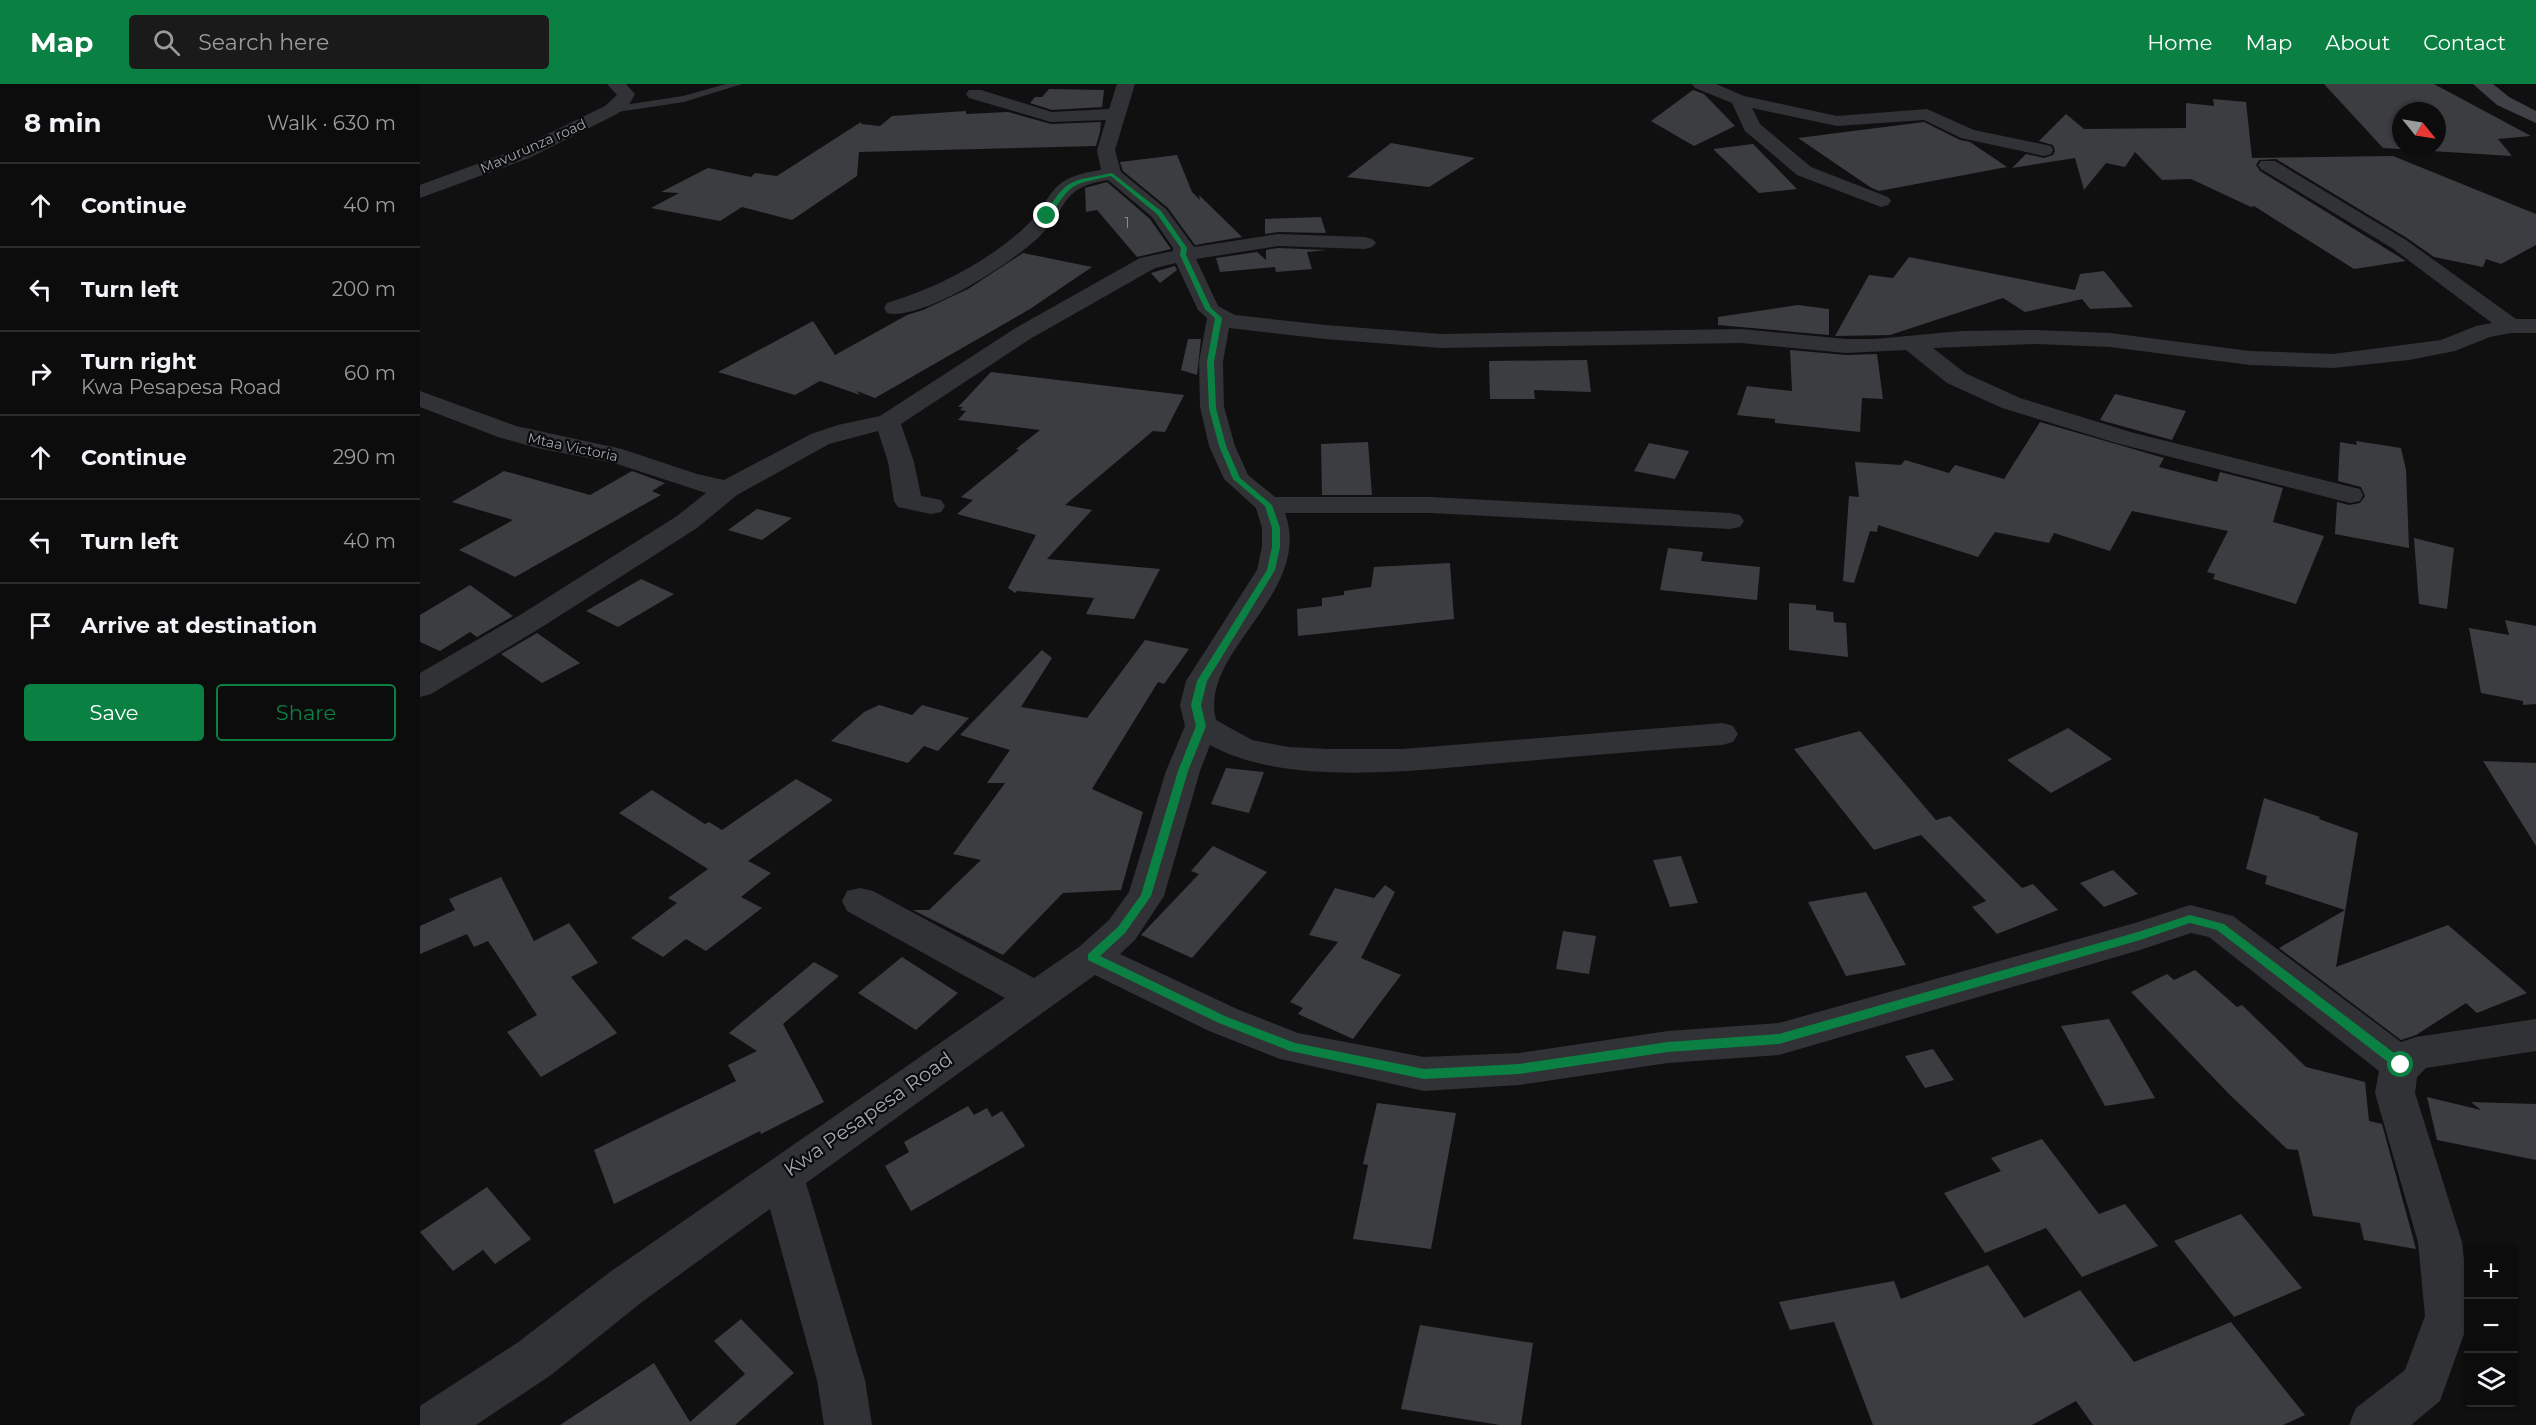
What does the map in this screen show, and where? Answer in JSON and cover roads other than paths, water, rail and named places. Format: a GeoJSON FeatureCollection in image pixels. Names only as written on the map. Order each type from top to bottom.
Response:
{"type":"FeatureCollection","features":[{"type":"Feature","properties":{"kind":"street"},"geometry":{"type":"LineString","coordinates":[[611,110],[623,101],[626,94],[616,84]]}},
{"type":"Feature","properties":{"kind":"street"},"geometry":{"type":"LineString","coordinates":[[1126,84],[1106,150],[1112,174],[1159,213],[1184,248],[1183,255],[1209,309],[1219,318],[1229,321],[1325,332],[1441,340],[1741,336],[1846,346],[1960,338],[2036,337],[2110,340],[2250,358],[2333,361],[2428,350],[2447,346],[2484,331],[2511,326],[2536,326]]}},
{"type":"Feature","properties":{"kind":"street"},"geometry":{"type":"LineString","coordinates":[[1701,84],[1739,100],[1837,122],[1927,114],[1968,134],[2044,150]]}},
{"type":"Feature","properties":{"kind":"street"},"geometry":{"type":"LineString","coordinates":[[2482,84],[2503,101],[2536,118]]}},
{"type":"Feature","properties":{"kind":"street"},"geometry":{"type":"LineString","coordinates":[[975,94],[1052,117],[1117,114]]}},
{"type":"Feature","properties":{"kind":"street"},"geometry":{"type":"LineString","coordinates":[[1739,100],[1752,127],[1804,171],[1881,201]]}},
{"type":"Feature","properties":{"kind":"street","name":"Mavurunza road"},"geometry":{"type":"LineString","coordinates":[[420,192],[522,154],[611,110]]}},
{"type":"Feature","properties":{"kind":"street"},"geometry":{"type":"LineString","coordinates":[[2268,165],[2399,244],[2511,326]]}},
{"type":"Feature","properties":{"kind":"street"},"geometry":{"type":"LineString","coordinates":[[895,308],[933,297],[964,282],[1034,231],[1047,216],[1061,193],[1072,183],[1112,174]]}},
{"type":"Feature","properties":{"kind":"street"},"geometry":{"type":"LineString","coordinates":[[420,687],[531,621],[687,522],[728,489],[820,439],[847,430],[888,422],[1014,339],[1148,263],[1278,240],[1365,243]]}},
{"type":"Feature","properties":{"kind":"street"},"geometry":{"type":"LineString","coordinates":[[1219,318],[1211,362],[1212,408],[1222,446],[1237,479],[1268,505],[1276,528],[1276,547],[1271,570],[1202,681],[1196,705],[1201,726],[1243,749],[1288,758],[1328,760],[1403,760],[1722,734]]}},
{"type":"Feature","properties":{"kind":"street"},"geometry":{"type":"LineString","coordinates":[[1912,343],[1956,378],[2011,403],[2125,438],[2350,495]]}},
{"type":"Feature","properties":{"kind":"street","name":"Mtaa Victoria"},"geometry":{"type":"LineString","coordinates":[[420,398],[492,428],[535,440],[620,457],[705,487],[728,489]]}},
{"type":"Feature","properties":{"kind":"street"},"geometry":{"type":"LineString","coordinates":[[888,422],[901,462],[908,501],[931,506]]}},
{"type":"Feature","properties":{"kind":"street"},"geometry":{"type":"LineString","coordinates":[[1268,505],[1430,505],[1730,521]]}},
{"type":"Feature","properties":{"kind":"street","name":"Kwa Pesapesa Road"},"geometry":{"type":"LineString","coordinates":[[434,1425],[534,1359],[626,1287],[1092,957],[1122,930],[1146,896],[1183,771],[1201,726]]}},
{"type":"Feature","properties":{"kind":"street"},"geometry":{"type":"LineString","coordinates":[[860,901],[1036,996]]}},
{"type":"Feature","properties":{"kind":"street"},"geometry":{"type":"LineString","coordinates":[[1092,957],[1223,1020],[1294,1048],[1424,1074],[1519,1069],[1668,1047],[1779,1039],[2140,936],[2190,919],[2220,927],[2401,1065]]}},
{"type":"Feature","properties":{"kind":"street"},"geometry":{"type":"LineString","coordinates":[[2373,1425],[2423,1384],[2448,1316],[2440,1242],[2395,1093],[2395,1078],[2401,1065],[2416,1053],[2536,1035]]}},
{"type":"Feature","properties":{"kind":"street"},"geometry":{"type":"LineString","coordinates":[[782,1175],[841,1380],[848,1425]]}},
{"type":"Feature","properties":{"kind":"lane"},"geometry":{"type":"LineString","coordinates":[[611,110],[684,99],[737,84]]}}]}
